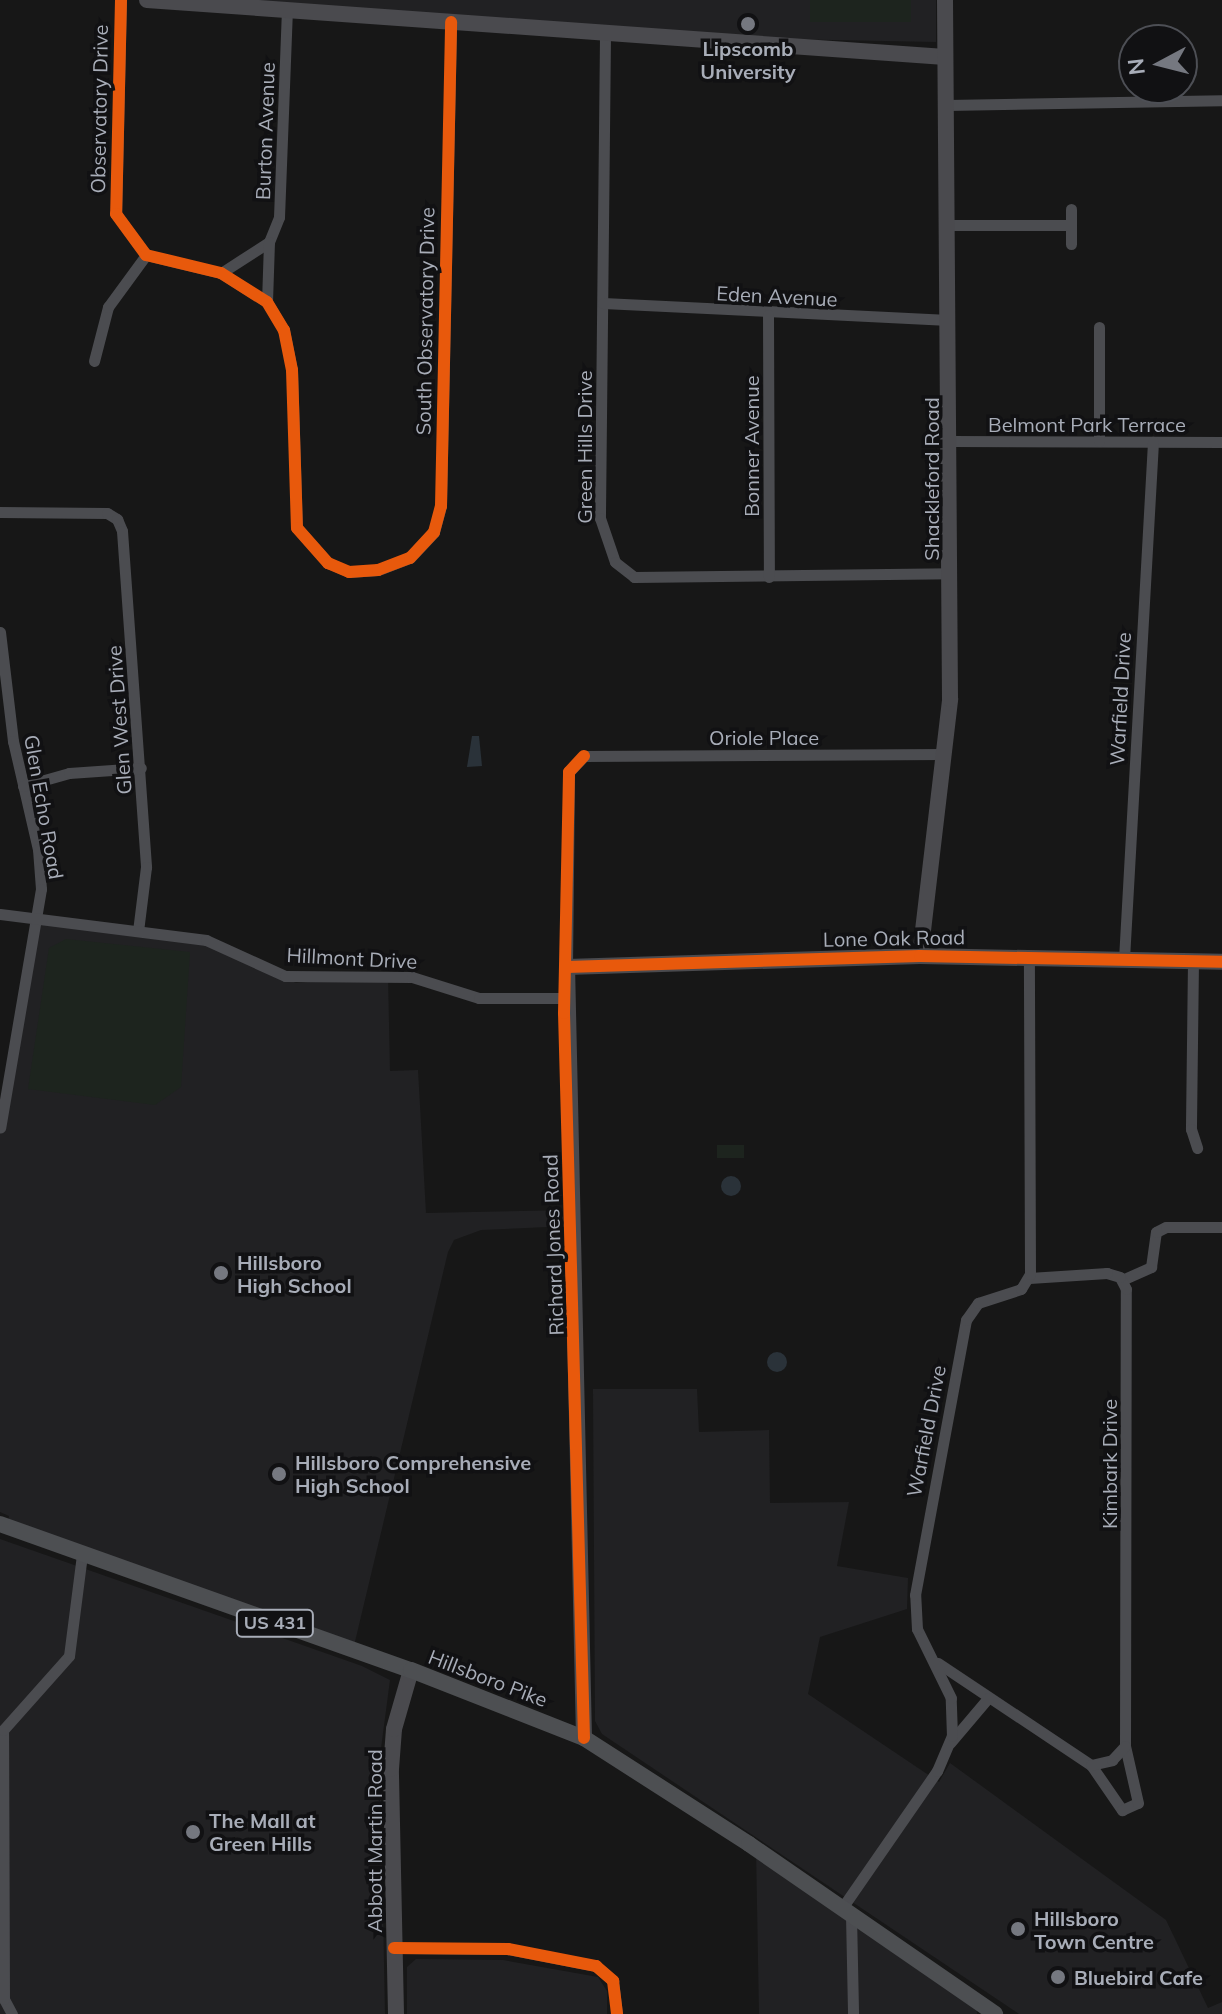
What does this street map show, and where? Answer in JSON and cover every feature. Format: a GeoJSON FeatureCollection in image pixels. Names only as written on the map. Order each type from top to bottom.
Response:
{"type":"FeatureCollection","features":[{"type":"Feature","properties":{"kind":"main road","name":"Hillsboro Pike"},"geometry":{"type":"LineString","coordinates":[[0,1524],[411,1670],[584,1738],[846,1911],[995,2014]]}},
{"type":"Feature","properties":{"kind":"street","name":"Observatory Drive"},"geometry":{"type":"LineString","coordinates":[[121,0],[118,217],[146,255]]}},
{"type":"Feature","properties":{"kind":"street"},"geometry":{"type":"LineString","coordinates":[[147,0],[605,36],[945,57]]}},
{"type":"Feature","properties":{"kind":"street","name":"Shackleford Road"},"geometry":{"type":"LineString","coordinates":[[920,956],[945,754],[951,573],[945,0]]}},
{"type":"Feature","properties":{"kind":"street","name":"Burton Avenue"},"geometry":{"type":"LineString","coordinates":[[267,302],[269,242],[279,217],[284,180],[287,10]]}},
{"type":"Feature","properties":{"kind":"street","name":"South Observatory Drive"},"geometry":{"type":"LineString","coordinates":[[267,302],[284,330],[292,370],[297,528],[328,563],[360,571],[378,570],[410,558],[434,532],[441,506],[451,22]]}},
{"type":"Feature","properties":{"kind":"street","name":"Green Hills Drive"},"geometry":{"type":"LineString","coordinates":[[605,36],[600,518],[615,562],[634,577],[951,573]]}},
{"type":"Feature","properties":{"kind":"street"},"geometry":{"type":"LineString","coordinates":[[947,105],[1222,100]]}},
{"type":"Feature","properties":{"kind":"street"},"geometry":{"type":"LineString","coordinates":[[1071,209],[1071,244]]}},
{"type":"Feature","properties":{"kind":"street"},"geometry":{"type":"LineString","coordinates":[[948,225],[1071,225]]}},
{"type":"Feature","properties":{"kind":"street"},"geometry":{"type":"LineString","coordinates":[[221,273],[269,242]]}},
{"type":"Feature","properties":{"kind":"street"},"geometry":{"type":"LineString","coordinates":[[94,361],[108,307],[146,255],[221,273],[267,302]]}},
{"type":"Feature","properties":{"kind":"street","name":"Eden Avenue"},"geometry":{"type":"LineString","coordinates":[[603,303],[768,315],[949,320]]}},
{"type":"Feature","properties":{"kind":"street","name":"Bonner Avenue"},"geometry":{"type":"LineString","coordinates":[[768,315],[769,577]]}},
{"type":"Feature","properties":{"kind":"street"},"geometry":{"type":"LineString","coordinates":[[1099,327],[1099,441]]}},
{"type":"Feature","properties":{"kind":"street","name":"Belmont Park Terrace"},"geometry":{"type":"LineString","coordinates":[[951,441],[1222,442]]}},
{"type":"Feature","properties":{"kind":"street","name":"Warfield Drive"},"geometry":{"type":"LineString","coordinates":[[1124,959],[1153,442]]}},
{"type":"Feature","properties":{"kind":"street","name":"Glen West Drive"},"geometry":{"type":"LineString","coordinates":[[0,512],[107,513],[117,519],[122,531],[146,867],[138,931]]}},
{"type":"Feature","properties":{"kind":"street","name":"Glen Echo Road"},"geometry":{"type":"LineString","coordinates":[[0,632],[23,786],[38,849],[40,921],[0,1128]]}},
{"type":"Feature","properties":{"kind":"street","name":"Oriole Place"},"geometry":{"type":"LineString","coordinates":[[584,756],[945,754]]}},
{"type":"Feature","properties":{"kind":"street","name":"Richard Jones Road"},"geometry":{"type":"LineString","coordinates":[[584,756],[569,772],[565,998],[584,1738]]}},
{"type":"Feature","properties":{"kind":"street"},"geometry":{"type":"LineString","coordinates":[[23,786],[69,773],[141,768]]}},
{"type":"Feature","properties":{"kind":"street","name":"Hillmont Drive"},"geometry":{"type":"LineString","coordinates":[[0,914],[206,940],[285,976],[412,977],[479,998],[565,998]]}},
{"type":"Feature","properties":{"kind":"street","name":"Lone Oak Road"},"geometry":{"type":"LineString","coordinates":[[567,967],[920,956],[1222,962]]}},
{"type":"Feature","properties":{"kind":"street"},"geometry":{"type":"LineString","coordinates":[[1029,957],[1029,1278],[1102,1273],[1122,1280],[1151,1267],[1156,1232],[1166,1227],[1222,1227]]}},
{"type":"Feature","properties":{"kind":"street"},"geometry":{"type":"LineString","coordinates":[[1193,961],[1191,1129],[1197,1148]]}},
{"type":"Feature","properties":{"kind":"street","name":"Warfield Drive"},"geometry":{"type":"LineString","coordinates":[[846,1911],[937,1771],[950,1743],[951,1698],[917,1629],[915,1595],[965,1326],[975,1305],[1017,1292],[1029,1278]]}},
{"type":"Feature","properties":{"kind":"street","name":"Kimbark Drive"},"geometry":{"type":"LineString","coordinates":[[934,1660],[1091,1765],[1119,1807],[1131,1810],[1138,1793],[1125,1746],[1127,1306],[1122,1280]]}},
{"type":"Feature","properties":{"kind":"street"},"geometry":{"type":"LineString","coordinates":[[12,2014],[4,1999],[3,1730],[69,1656],[82,1555]]}},
{"type":"Feature","properties":{"kind":"street","name":"Abbott Martin Road"},"geometry":{"type":"LineString","coordinates":[[396,2014],[391,1769],[394,1729],[411,1670]]}},
{"type":"Feature","properties":{"kind":"street"},"geometry":{"type":"LineString","coordinates":[[950,1743],[988,1698]]}},
{"type":"Feature","properties":{"kind":"street"},"geometry":{"type":"LineString","coordinates":[[1091,1765],[1117,1758],[1125,1746]]}},
{"type":"Feature","properties":{"kind":"street"},"geometry":{"type":"LineString","coordinates":[[846,1911],[853,2014]]}},
{"type":"Feature","properties":{"kind":"street"},"geometry":{"type":"LineString","coordinates":[[394,1948],[508,1949],[596,1966],[613,1981],[617,2014]]}},
{"type":"Feature","properties":{"kind":"shaded area","name":"Lipscomb University"},"geometry":{"type":"Polygon","coordinates":[[[230,0],[936,0],[936,42],[779,39],[230,0]]]}},
{"type":"Feature","properties":{"kind":"shaded area"},"geometry":{"type":"Polygon","coordinates":[[[810,0],[911,0],[911,22],[810,22],[810,0]]]}},
{"type":"Feature","properties":{"kind":"shaded area"},"geometry":{"type":"Polygon","coordinates":[[[472,736],[479,736],[482,766],[467,767],[472,736]]]}},
{"type":"Feature","properties":{"kind":"shaded area","name":"Hillsboro High School"},"geometry":{"type":"Polygon","coordinates":[[[40,921],[188,936],[296,983],[388,975],[390,1071],[418,1070],[426,1213],[572,1210],[572,1226],[481,1230],[454,1240],[448,1252],[353,1650],[7,1527],[9,1516],[0,1512],[0,1128],[40,921]]]}},
{"type":"Feature","properties":{"kind":"shaded area"},"geometry":{"type":"Polygon","coordinates":[[[66,939],[190,952],[181,1087],[155,1105],[28,1089],[49,948],[66,939]]]}},
{"type":"Feature","properties":{"kind":"shaded area"},"geometry":{"type":"Polygon","coordinates":[[[717,1145],[744,1145],[744,1158],[717,1158],[717,1145]]]}},
{"type":"Feature","properties":{"kind":"shaded area"},"geometry":{"type":"Polygon","coordinates":[[[731,1176],[738,1179],[741,1186],[738,1193],[731,1196],[724,1193],[721,1186],[724,1179],[731,1176]]]}},
{"type":"Feature","properties":{"kind":"shaded area"},"geometry":{"type":"Polygon","coordinates":[[[777,1352],[784,1355],[787,1362],[784,1369],[777,1372],[770,1369],[767,1362],[770,1355],[777,1352]]]}},
{"type":"Feature","properties":{"kind":"shaded area"},"geometry":{"type":"Polygon","coordinates":[[[593,1389],[697,1389],[699,1432],[769,1430],[770,1503],[849,1502],[837,1566],[908,1578],[907,1609],[820,1637],[808,1694],[939,1782],[950,1763],[1166,1920],[1208,2008],[1222,2002],[1222,2014],[1019,2014],[602,1734],[595,1721],[593,1389]]]}},
{"type":"Feature","properties":{"kind":"shaded area"},"geometry":{"type":"Polygon","coordinates":[[[0,1539],[362,1666],[390,1680],[380,1756],[385,2014],[0,2014],[0,1539]]]}},
{"type":"Feature","properties":{"kind":"shaded area"},"geometry":{"type":"Polygon","coordinates":[[[756,1849],[976,2001],[977,2014],[759,2014],[756,1849]]]}},
{"type":"Feature","properties":{"kind":"shaded area"},"geometry":{"type":"Polygon","coordinates":[[[416,1959],[503,1960],[598,1977],[607,1991],[607,2014],[407,2014],[407,1967],[416,1959]]]}},
{"type":"Feature","properties":{"kind":"cycle path"},"geometry":{"type":"LineString","coordinates":[[121,0],[116,214],[146,255],[221,273],[267,302],[284,330],[292,370],[297,528],[328,563],[349,572],[378,570],[410,558],[434,532],[441,506],[451,22]]}},
{"type":"Feature","properties":{"kind":"cycle path"},"geometry":{"type":"LineString","coordinates":[[584,756],[569,772],[564,1013],[584,1738]]}},
{"type":"Feature","properties":{"kind":"cycle path"},"geometry":{"type":"LineString","coordinates":[[567,967],[920,956],[1222,962]]}},
{"type":"Feature","properties":{"kind":"cycle path"},"geometry":{"type":"LineString","coordinates":[[394,1948],[508,1949],[596,1966],[613,1981],[617,2014]]}},
{"type":"Feature","properties":{"kind":"place","name":"Lipscomb University"},"geometry":{"type":"Point","coordinates":[748,24]}},
{"type":"Feature","properties":{"kind":"place","name":"Hillsboro High School"},"geometry":{"type":"Point","coordinates":[221,1273]}},
{"type":"Feature","properties":{"kind":"place","name":"Hillsboro Comprehensive High School"},"geometry":{"type":"Point","coordinates":[279,1474]}},
{"type":"Feature","properties":{"kind":"place","name":"The Mall at Green Hills"},"geometry":{"type":"Point","coordinates":[193,1832]}},
{"type":"Feature","properties":{"kind":"place","name":"Hillsboro Town Centre"},"geometry":{"type":"Point","coordinates":[1018,1929]}},
{"type":"Feature","properties":{"kind":"place","name":"Bluebird Cafe"},"geometry":{"type":"Point","coordinates":[1058,1977]}}]}
